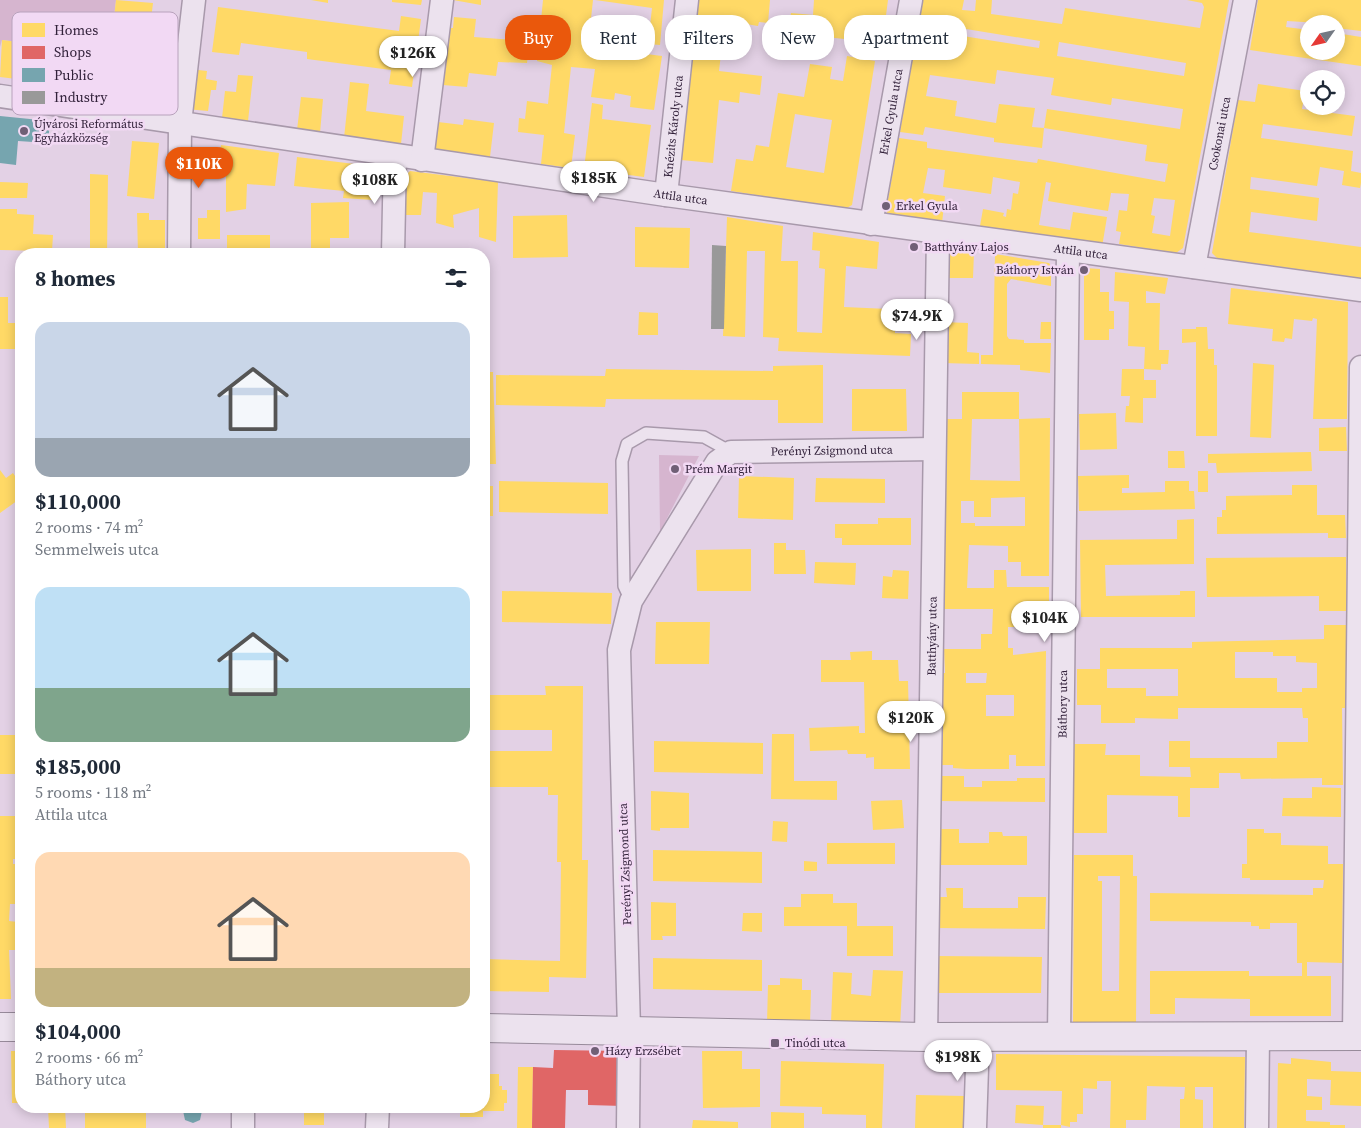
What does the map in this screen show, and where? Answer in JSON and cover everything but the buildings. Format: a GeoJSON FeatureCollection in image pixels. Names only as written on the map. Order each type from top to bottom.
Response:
{"type":"FeatureCollection","features":[{"type":"Feature","properties":{"kind":"street"},"geometry":{"type":"LineString","coordinates":[[179,248],[180,123],[194,0]]}},
{"type":"Feature","properties":{"kind":"street"},"geometry":{"type":"LineString","coordinates":[[422,160],[442,0]]}},
{"type":"Feature","properties":{"kind":"street","name":"Knézits Károly utca"},"geometry":{"type":"LineString","coordinates":[[666,195],[687,0]]}},
{"type":"Feature","properties":{"kind":"street","name":"Erkel Gyula utca"},"geometry":{"type":"LineString","coordinates":[[871,224],[911,0]]}},
{"type":"Feature","properties":{"kind":"street","name":"Csokonai utca"},"geometry":{"type":"LineString","coordinates":[[1194,267],[1245,0]]}},
{"type":"Feature","properties":{"kind":"street","name":"Attila utca"},"geometry":{"type":"LineString","coordinates":[[127,115],[666,195],[1361,290]]}},
{"type":"Feature","properties":{"kind":"street"},"geometry":{"type":"LineString","coordinates":[[393,248],[395,156]]}},
{"type":"Feature","properties":{"kind":"street","name":"Batthyány utca"},"geometry":{"type":"LineString","coordinates":[[926,1037],[938,233]]}},
{"type":"Feature","properties":{"kind":"street","name":"Báthory utca"},"geometry":{"type":"LineString","coordinates":[[1059,1036],[1068,251]]}},
{"type":"Feature","properties":{"kind":"street"},"geometry":{"type":"LineString","coordinates":[[490,1028],[978,1038],[1059,1036],[1358,1036],[1361,367]]}},
{"type":"Feature","properties":{"kind":"street","name":"Perényi Zsigmond utca"},"geometry":{"type":"LineString","coordinates":[[628,1128],[629,1030],[619,650],[631,601],[717,462],[731,452],[934,449]]}},
{"type":"Feature","properties":{"kind":"street"},"geometry":{"type":"LineString","coordinates":[[0,1027],[15,1027]]}},
{"type":"Feature","properties":{"kind":"street"},"geometry":{"type":"LineString","coordinates":[[1257,1128],[1258,1035]]}},
{"type":"Feature","properties":{"kind":"street"},"geometry":{"type":"LineString","coordinates":[[975,1128],[978,1038]]}},
{"type":"Feature","properties":{"kind":"street"},"geometry":{"type":"LineString","coordinates":[[243,1113],[243,1128]]}},
{"type":"Feature","properties":{"kind":"street"},"geometry":{"type":"LineString","coordinates":[[377,1128],[378,1113]]}},
{"type":"Feature","properties":{"kind":"lane","name":"Perényi Zsigmond utca"},"geometry":{"type":"LineString","coordinates":[[631,601],[624,586],[622,461],[627,444],[646,433],[704,437],[731,452]]}},
{"type":"Feature","properties":{"kind":"shaded area"},"geometry":{"type":"Polygon","coordinates":[[[0,0],[116,0],[115,12],[12,12],[12,41],[2,40],[0,47],[0,0]]]}},
{"type":"Feature","properties":{"kind":"shaded area"},"geometry":{"type":"Polygon","coordinates":[[[659,455],[699,456],[660,532],[659,455]]]}},
{"type":"Feature","properties":{"kind":"place","name":"Újvárosi Református Egyházközség"},"geometry":{"type":"Point","coordinates":[24,131]}},
{"type":"Feature","properties":{"kind":"place","name":"Erkel Gyula"},"geometry":{"type":"Point","coordinates":[886,206]}},
{"type":"Feature","properties":{"kind":"place","name":"Batthyány Lajos"},"geometry":{"type":"Point","coordinates":[914,247]}},
{"type":"Feature","properties":{"kind":"place","name":"Báthory István"},"geometry":{"type":"Point","coordinates":[1084,270]}},
{"type":"Feature","properties":{"kind":"place","name":"Prém Margit"},"geometry":{"type":"Point","coordinates":[675,469]}},
{"type":"Feature","properties":{"kind":"place","name":"Tinódi utca"},"geometry":{"type":"Point","coordinates":[775,1043]}},
{"type":"Feature","properties":{"kind":"place","name":"Házy Erzsébet"},"geometry":{"type":"Point","coordinates":[595,1051]}}]}
